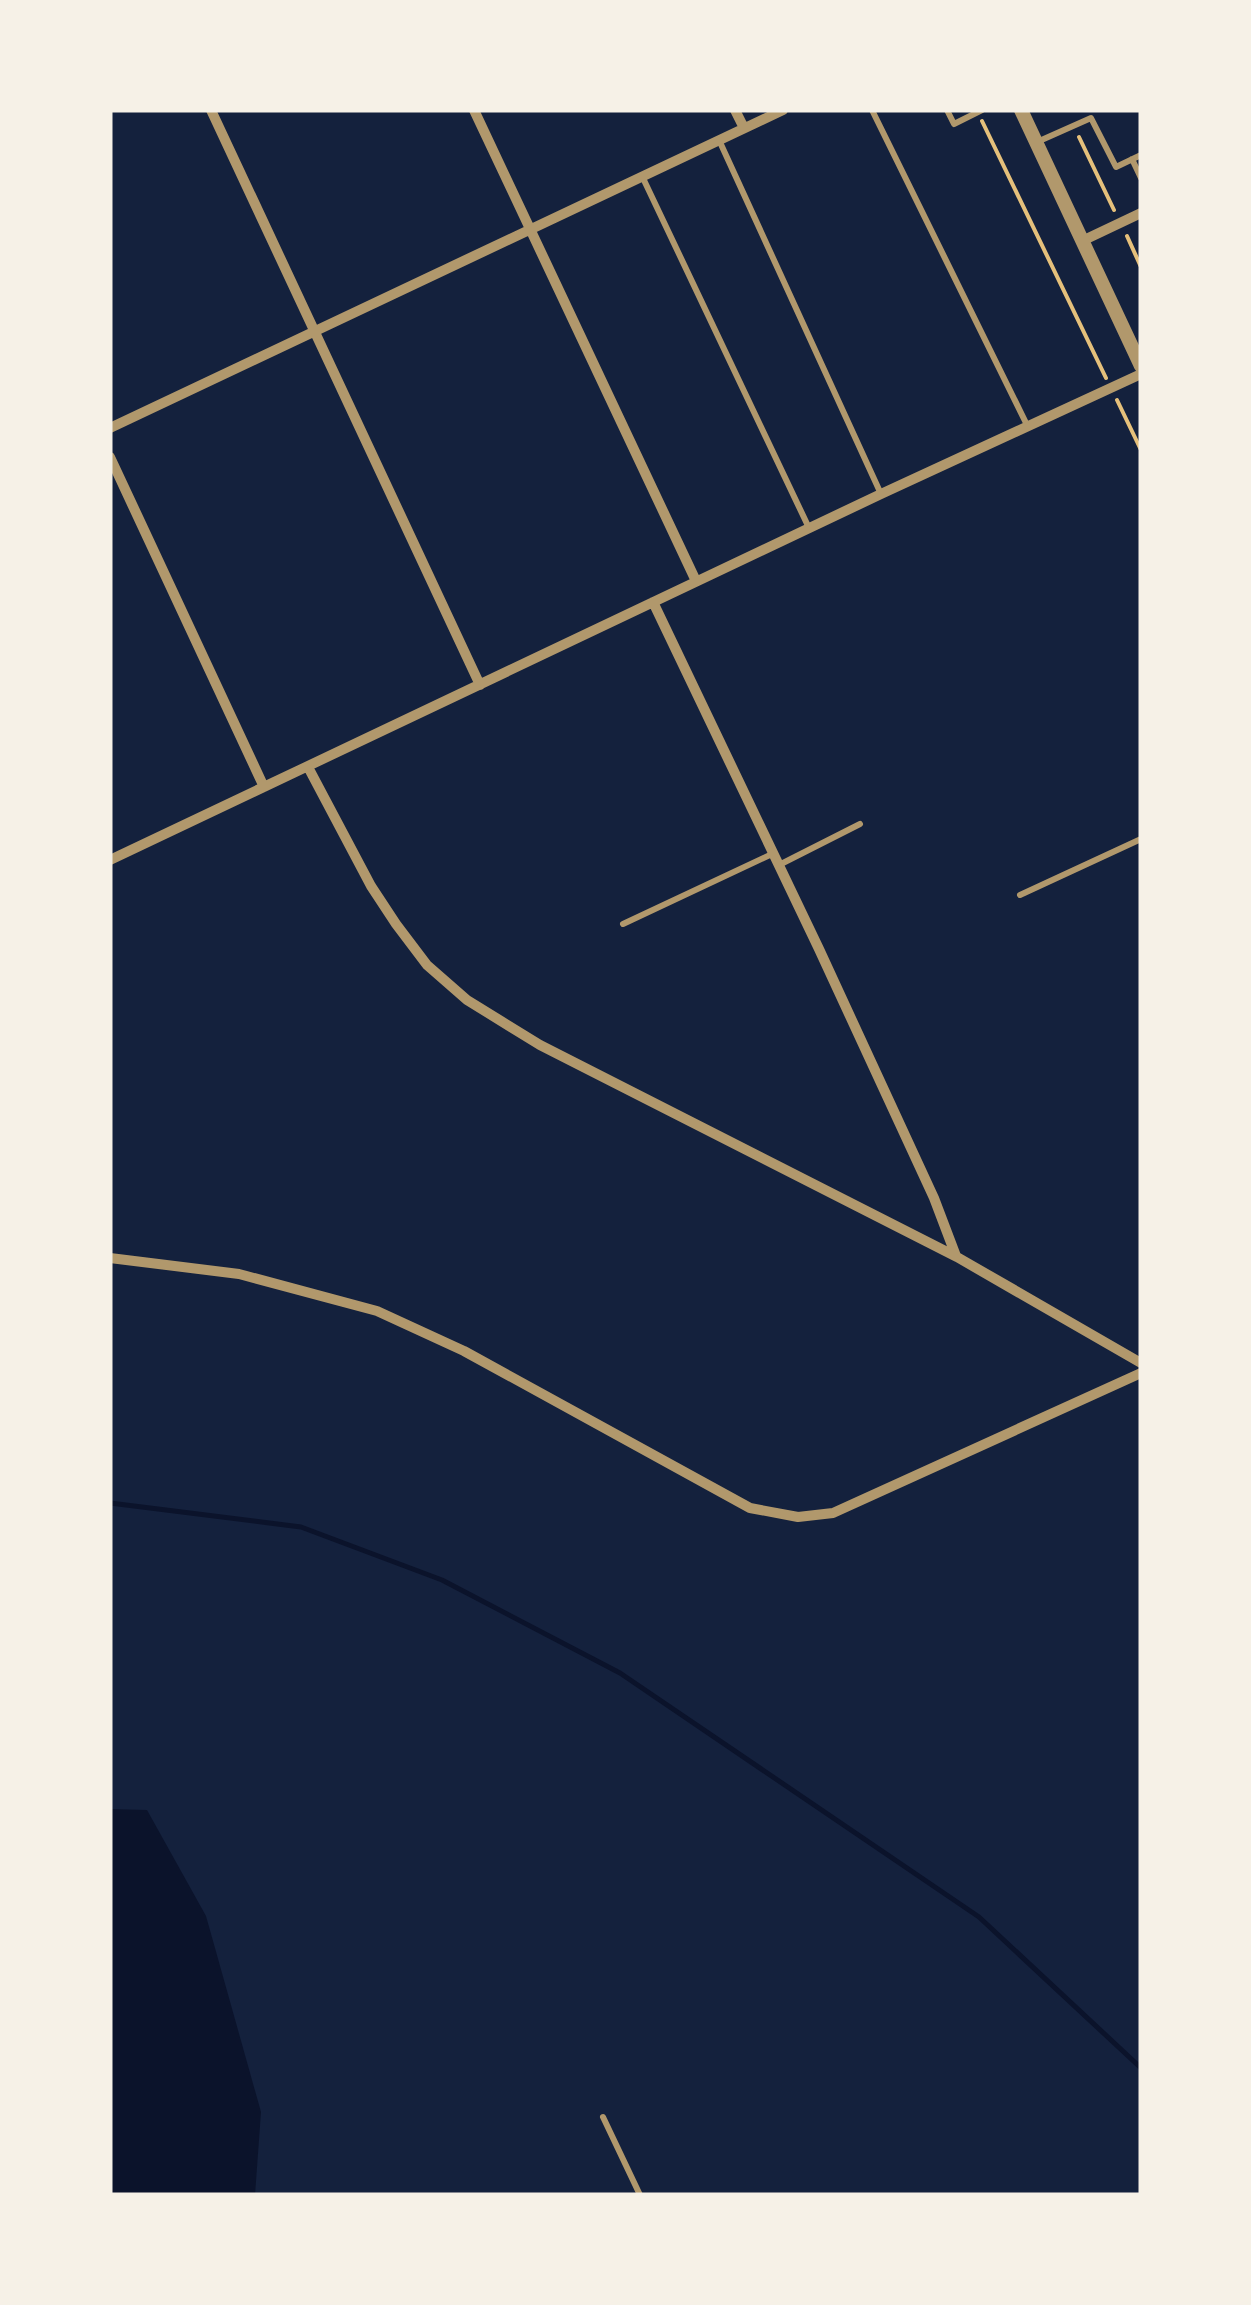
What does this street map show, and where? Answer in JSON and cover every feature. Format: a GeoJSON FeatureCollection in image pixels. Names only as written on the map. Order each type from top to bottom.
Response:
{"type":"FeatureCollection","features":[{"type":"Feature","properties":{"kind":"street"},"geometry":{"type":"LineString","coordinates":[[210,110],[480,685]]}},
{"type":"Feature","properties":{"kind":"street"},"geometry":{"type":"LineString","coordinates":[[474,110],[696,581]]}},
{"type":"Feature","properties":{"kind":"street"},"geometry":{"type":"LineString","coordinates":[[735,110],[744,128]]}},
{"type":"Feature","properties":{"kind":"street"},"geometry":{"type":"LineString","coordinates":[[110,428],[782,110]]}},
{"type":"Feature","properties":{"kind":"street"},"geometry":{"type":"LineString","coordinates":[[1021,110],[1140,358]]}},
{"type":"Feature","properties":{"kind":"street"},"geometry":{"type":"LineString","coordinates":[[1082,241],[1141,213]]}},
{"type":"Feature","properties":{"kind":"street"},"geometry":{"type":"LineString","coordinates":[[110,860],[1141,374]]}},
{"type":"Feature","properties":{"kind":"street"},"geometry":{"type":"LineString","coordinates":[[110,457],[264,787]]}},
{"type":"Feature","properties":{"kind":"street"},"geometry":{"type":"LineString","coordinates":[[653,602],[928,1185],[957,1257]]}},
{"type":"Feature","properties":{"kind":"street"},"geometry":{"type":"LineString","coordinates":[[308,767],[371,886],[427,966],[449,986],[540,1045],[957,1257],[1141,1364]]}},
{"type":"Feature","properties":{"kind":"street"},"geometry":{"type":"LineString","coordinates":[[110,1258],[239,1274],[377,1310],[464,1351],[750,1508],[798,1518],[834,1513],[1141,1372]]}},
{"type":"Feature","properties":{"kind":"lane"},"geometry":{"type":"LineString","coordinates":[[872,110],[1027,426]]}},
{"type":"Feature","properties":{"kind":"lane"},"geometry":{"type":"LineString","coordinates":[[946,110],[954,124],[980,111]]}},
{"type":"Feature","properties":{"kind":"lane"},"geometry":{"type":"LineString","coordinates":[[1036,142],[1091,118],[1116,167],[1141,155]]}},
{"type":"Feature","properties":{"kind":"lane"},"geometry":{"type":"LineString","coordinates":[[720,140],[880,494]]}},
{"type":"Feature","properties":{"kind":"lane"},"geometry":{"type":"LineString","coordinates":[[1132,159],[1141,178]]}},
{"type":"Feature","properties":{"kind":"lane"},"geometry":{"type":"LineString","coordinates":[[642,176],[809,528]]}},
{"type":"Feature","properties":{"kind":"lane"},"geometry":{"type":"LineString","coordinates":[[623,924],[860,824]]}},
{"type":"Feature","properties":{"kind":"lane"},"geometry":{"type":"LineString","coordinates":[[1020,894],[1141,839]]}},
{"type":"Feature","properties":{"kind":"lane"},"geometry":{"type":"LineString","coordinates":[[603,2118],[640,2195]]}},
{"type":"Feature","properties":{"kind":"path"},"geometry":{"type":"LineString","coordinates":[[980,111],[1141,450]]}},
{"type":"Feature","properties":{"kind":"path"},"geometry":{"type":"LineString","coordinates":[[1074,125],[1141,267]]}},
{"type":"Feature","properties":{"kind":"water"},"geometry":{"type":"Polygon","coordinates":[[[110,1809],[147,1810],[206,1916],[261,2112],[255,2195],[110,2195],[110,1809]]]}},
{"type":"Feature","properties":{"kind":"waterway"},"geometry":{"type":"LineString","coordinates":[[110,1503],[301,1527],[442,1580],[620,1673],[979,1917],[1141,2068]]}}]}
